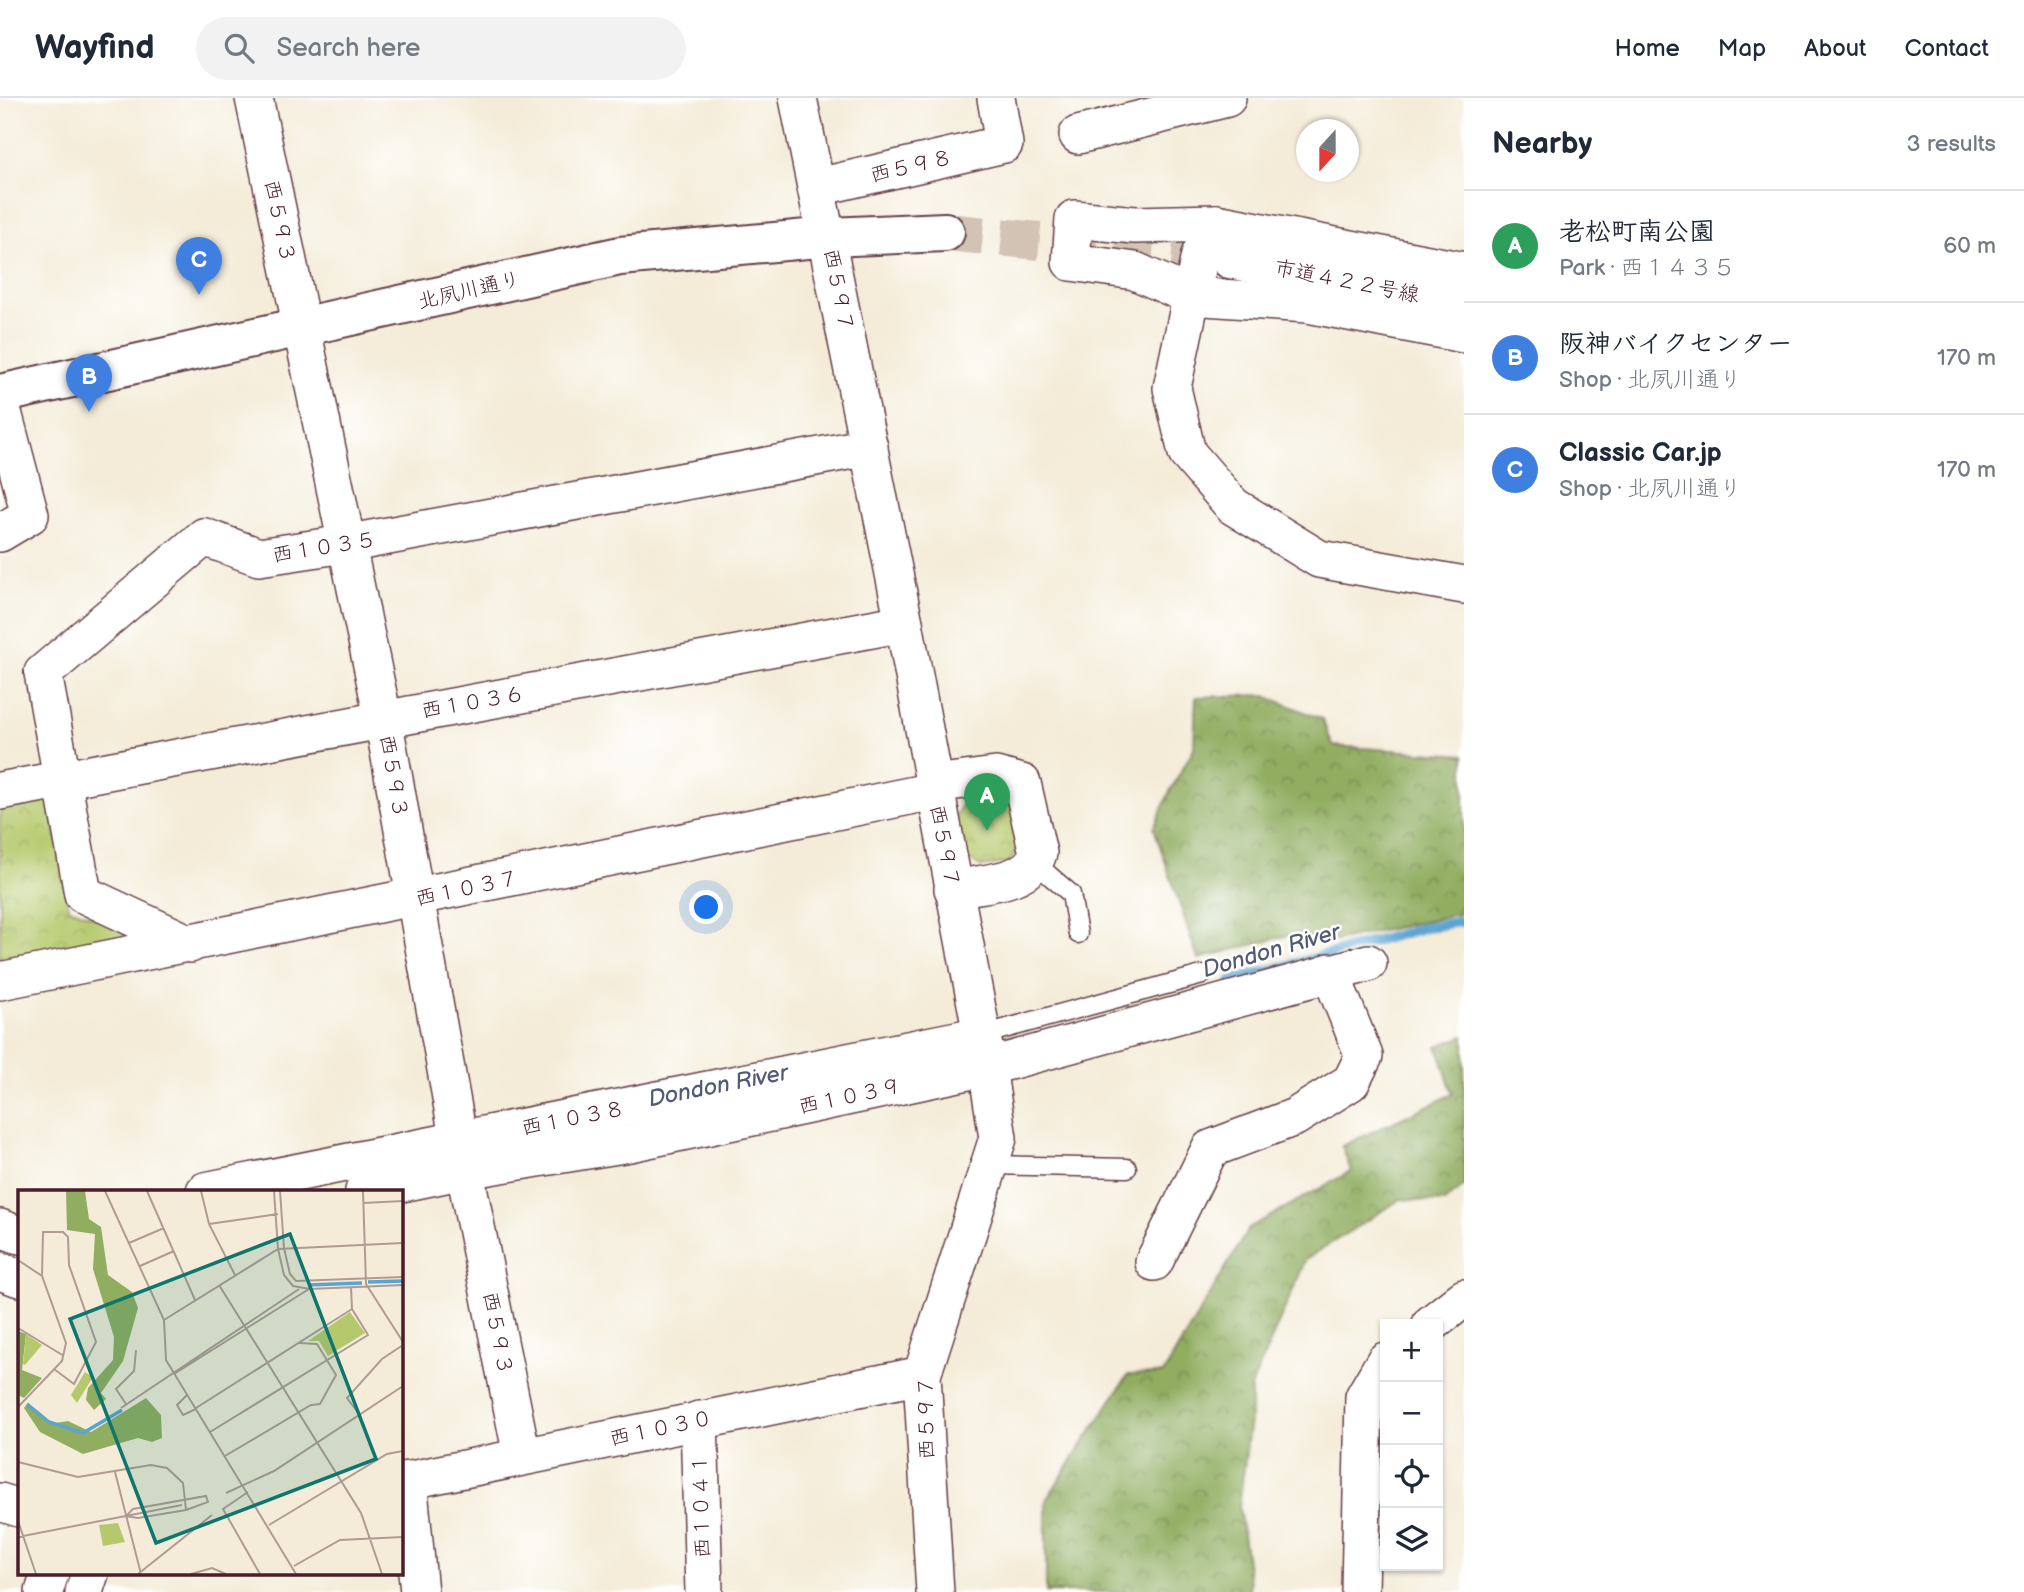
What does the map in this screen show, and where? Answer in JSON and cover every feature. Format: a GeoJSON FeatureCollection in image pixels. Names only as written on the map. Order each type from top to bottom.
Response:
{"type":"FeatureCollection","features":[{"type":"Feature","properties":{"kind":"street","name":"西５９３"},"geometry":{"type":"LineString","coordinates":[[254,98],[383,718],[462,1156],[522,1456]]}},
{"type":"Feature","properties":{"kind":"street","name":"西５９７"},"geometry":{"type":"LineString","coordinates":[[798,98],[829,237],[904,623],[998,1138],[922,1375],[935,1592]]}},
{"type":"Feature","properties":{"kind":"street","name":"西５９８"},"geometry":{"type":"LineString","coordinates":[[818,187],[1004,144],[996,98]]}},
{"type":"Feature","properties":{"kind":"street"},"geometry":{"type":"LineString","coordinates":[[1077,135],[1227,98]]}},
{"type":"Feature","properties":{"kind":"street"},"geometry":{"type":"LineString","coordinates":[[1464,271],[1216,223],[1135,225],[1074,219],[1071,262],[1135,271],[1191,296],[1308,304],[1464,334]]}},
{"type":"Feature","properties":{"kind":"street"},"geometry":{"type":"LineString","coordinates":[[1216,223],[1200,255],[1172,388],[1187,453],[1233,506],[1320,559],[1464,585]]}},
{"type":"Feature","properties":{"kind":"street","name":"北夙川通り"},"geometry":{"type":"LineString","coordinates":[[0,394],[620,256],[829,237],[945,232]]}},
{"type":"Feature","properties":{"kind":"street","name":"市道４２２号線"},"geometry":{"type":"LineString","coordinates":[[1230,259],[1464,303]]}},
{"type":"Feature","properties":{"kind":"street"},"geometry":{"type":"LineString","coordinates":[[0,401],[30,515],[0,533]]}},
{"type":"Feature","properties":{"kind":"street","name":"西１０３５"},"geometry":{"type":"LineString","coordinates":[[190,944],[83,894],[43,673],[204,537],[259,557],[345,544],[869,447]]}},
{"type":"Feature","properties":{"kind":"street","name":"西１０３６"},"geometry":{"type":"LineString","coordinates":[[0,790],[904,623]]}},
{"type":"Feature","properties":{"kind":"street","name":"西１０３７"},"geometry":{"type":"LineString","coordinates":[[0,981],[416,898],[996,776],[1022,783],[1038,853],[1035,863]]}},
{"type":"Feature","properties":{"kind":"street"},"geometry":{"type":"LineString","coordinates":[[953,889],[1020,876],[1035,863]]}},
{"type":"Feature","properties":{"kind":"street","name":"西１０３９"},"geometry":{"type":"LineString","coordinates":[[367,1190],[462,1156],[630,1143],[984,1051],[1368,962]]}},
{"type":"Feature","properties":{"kind":"street"},"geometry":{"type":"LineString","coordinates":[[1154,1262],[1210,1149],[1295,1117],[1351,1082],[1364,1056],[1330,972]]}},
{"type":"Feature","properties":{"kind":"street"},"geometry":{"type":"LineString","coordinates":[[212,1190],[462,1156]]}},
{"type":"Feature","properties":{"kind":"street"},"geometry":{"type":"LineString","coordinates":[[0,1271],[18,1278]]}},
{"type":"Feature","properties":{"kind":"street"},"geometry":{"type":"LineString","coordinates":[[1437,1319],[1464,1298]]}},
{"type":"Feature","properties":{"kind":"street"},"geometry":{"type":"LineString","coordinates":[[1360,1592],[1364,1396],[1380,1369]]}},
{"type":"Feature","properties":{"kind":"street","name":"西１０３０"},"geometry":{"type":"LineString","coordinates":[[405,1481],[922,1375]]}},
{"type":"Feature","properties":{"kind":"street","name":"西１０４１"},"geometry":{"type":"LineString","coordinates":[[699,1420],[704,1592]]}},
{"type":"Feature","properties":{"kind":"street"},"geometry":{"type":"LineString","coordinates":[[405,1481],[419,1592]]}},
{"type":"Feature","properties":{"kind":"street"},"geometry":{"type":"LineString","coordinates":[[0,1502],[18,1508]]}},
{"type":"Feature","properties":{"kind":"street"},"geometry":{"type":"LineString","coordinates":[[44,1592],[50,1574]]}},
{"type":"Feature","properties":{"kind":"street"},"geometry":{"type":"LineString","coordinates":[[84,1592],[90,1574]]}},
{"type":"Feature","properties":{"kind":"lane"},"geometry":{"type":"LineString","coordinates":[[1035,863],[1071,894],[1078,934]]}},
{"type":"Feature","properties":{"kind":"lane"},"geometry":{"type":"LineString","coordinates":[[984,1051],[1202,975]]}},
{"type":"Feature","properties":{"kind":"lane"},"geometry":{"type":"LineString","coordinates":[[989,1165],[1127,1168]]}},
{"type":"Feature","properties":{"kind":"green space"},"geometry":{"type":"Polygon","coordinates":[[[1263,695],[1322,719],[1333,746],[1464,755],[1464,913],[1326,943],[1297,933],[1198,959],[1154,828],[1169,793],[1194,748],[1196,697],[1263,695]]]}},
{"type":"Feature","properties":{"kind":"green space"},"geometry":{"type":"Polygon","coordinates":[[[995,794],[1017,808],[1021,840],[1010,862],[981,867],[959,853],[953,821],[964,801],[995,794]]]}},
{"type":"Feature","properties":{"kind":"green space"},"geometry":{"type":"Polygon","coordinates":[[[0,800],[50,800],[69,908],[131,930],[130,945],[0,971],[0,800]]]}},
{"type":"Feature","properties":{"kind":"green space"},"geometry":{"type":"Polygon","coordinates":[[[1464,1036],[1464,1186],[1444,1202],[1401,1199],[1306,1259],[1251,1387],[1251,1412],[1239,1507],[1250,1583],[1248,1592],[1046,1592],[1046,1500],[1128,1375],[1163,1374],[1249,1228],[1351,1171],[1342,1146],[1453,1094],[1437,1046],[1464,1036]]]}},
{"type":"Feature","properties":{"kind":"waterway","name":"Dondon River"},"geometry":{"type":"LineString","coordinates":[[1231,981],[1423,928],[1464,921]]}},
{"type":"Feature","properties":{"kind":"tunnel"},"geometry":{"type":"LineString","coordinates":[[945,232],[1230,259]]}},
{"type":"Feature","properties":{"kind":"place","name":"Classic Car.jp"},"geometry":{"type":"Point","coordinates":[199,295]}},
{"type":"Feature","properties":{"kind":"place","name":"阪神バイクセンター"},"geometry":{"type":"Point","coordinates":[89,412]}},
{"type":"Feature","properties":{"kind":"place","name":"老松町南公園"},"geometry":{"type":"Point","coordinates":[987,831]}}]}
